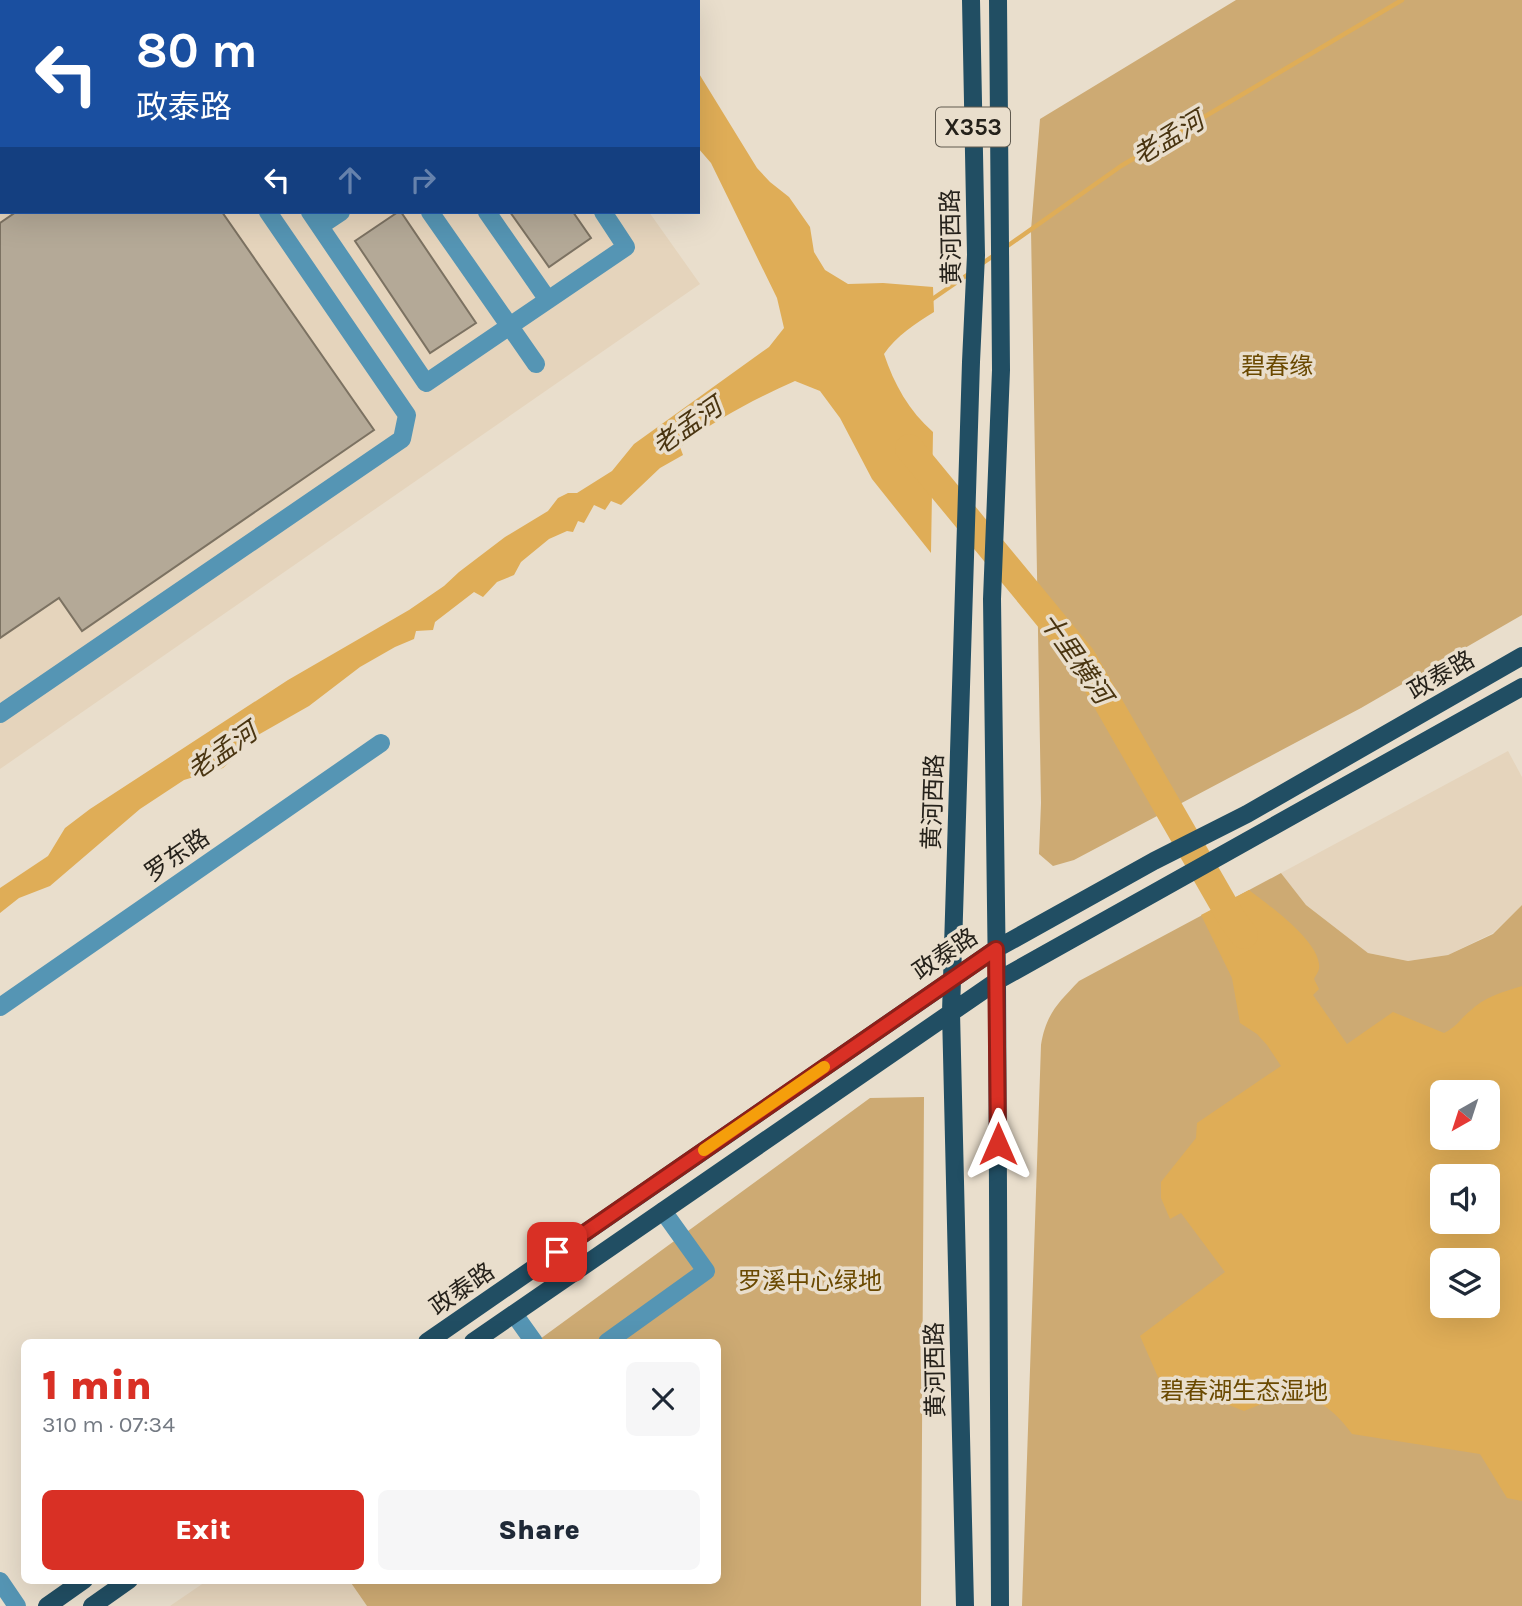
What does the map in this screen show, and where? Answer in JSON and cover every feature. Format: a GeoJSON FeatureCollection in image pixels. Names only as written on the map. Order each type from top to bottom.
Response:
{"type":"FeatureCollection","features":[{"type":"Feature","properties":{"kind":"main road","name":"黄河西路"},"geometry":{"type":"LineString","coordinates":[[965,1606],[951,978],[976,292],[971,0]]}},
{"type":"Feature","properties":{"kind":"main road","name":"黄河西路"},"geometry":{"type":"LineString","coordinates":[[998,0],[1001,370],[992,599],[1000,1606]]}},
{"type":"Feature","properties":{"kind":"main road","name":"政泰路"},"geometry":{"type":"LineString","coordinates":[[431,1339],[996,949],[1154,861],[1247,814],[1522,656]]}},
{"type":"Feature","properties":{"kind":"main road","name":"政泰路"},"geometry":{"type":"LineString","coordinates":[[477,1339],[997,981],[1522,687]]}},
{"type":"Feature","properties":{"kind":"main road"},"geometry":{"type":"LineString","coordinates":[[47,1606],[78,1584]]}},
{"type":"Feature","properties":{"kind":"main road"},"geometry":{"type":"LineString","coordinates":[[92,1606],[123,1584]]}},
{"type":"Feature","properties":{"kind":"street"},"geometry":{"type":"LineString","coordinates":[[0,714],[402,439],[407,415],[269,214]]}},
{"type":"Feature","properties":{"kind":"street"},"geometry":{"type":"LineString","coordinates":[[334,214],[315,219],[426,383],[626,247],[604,214]]}},
{"type":"Feature","properties":{"kind":"street"},"geometry":{"type":"LineString","coordinates":[[431,214],[536,363]]}},
{"type":"Feature","properties":{"kind":"street"},"geometry":{"type":"LineString","coordinates":[[488,214],[548,300]]}},
{"type":"Feature","properties":{"kind":"street","name":"罗东路"},"geometry":{"type":"LineString","coordinates":[[0,1007],[381,743]]}},
{"type":"Feature","properties":{"kind":"street"},"geometry":{"type":"LineString","coordinates":[[611,1339],[706,1271],[663,1211]]}},
{"type":"Feature","properties":{"kind":"street"},"geometry":{"type":"LineString","coordinates":[[514,1314],[532,1339]]}},
{"type":"Feature","properties":{"kind":"street"},"geometry":{"type":"LineString","coordinates":[[0,1581],[17,1606]]}},
{"type":"Feature","properties":{"kind":"shaded area"},"geometry":{"type":"Polygon","coordinates":[[[0,214],[650,214],[700,284],[0,769],[0,214]]]}},
{"type":"Feature","properties":{"kind":"shaded area"},"geometry":{"type":"Polygon","coordinates":[[[1508,751],[1522,777],[1522,905],[1493,933],[1448,955],[1408,961],[1368,953],[1306,905],[1281,873],[1508,751]]]}},
{"type":"Feature","properties":{"kind":"shaded area"},"geometry":{"type":"Polygon","coordinates":[[[202,1584],[352,1584],[367,1606],[170,1606],[202,1584]]]}},
{"type":"Feature","properties":{"kind":"green space","name":"碧春缘"},"geometry":{"type":"Polygon","coordinates":[[[1236,0],[1522,0],[1522,615],[1361,708],[1074,860],[1053,866],[1039,854],[1041,803],[1031,230],[1040,119],[1236,0]]]}},
{"type":"Feature","properties":{"kind":"green space","name":"碧春湖生态湿地"},"geometry":{"type":"Polygon","coordinates":[[[1281,873],[1306,905],[1368,953],[1408,961],[1448,955],[1493,934],[1522,905],[1522,1606],[1022,1606],[1041,1045],[1046,1025],[1065,996],[1079,981],[1281,873]]]}},
{"type":"Feature","properties":{"kind":"green space","name":"罗溪中心绿地"},"geometry":{"type":"Polygon","coordinates":[[[924,1097],[921,1606],[367,1606],[352,1584],[721,1584],[721,1339],[540,1339],[870,1098],[924,1097]]]}},
{"type":"Feature","properties":{"kind":"water"},"geometry":{"type":"Polygon","coordinates":[[[700,75],[757,168],[789,197],[810,227],[814,252],[825,270],[848,284],[883,283],[933,287],[934,312],[913,325],[884,354],[903,396],[933,432],[931,553],[872,479],[840,418],[820,391],[795,381],[707,428],[680,447],[683,455],[660,468],[621,505],[611,501],[605,510],[594,505],[584,523],[578,521],[573,532],[567,531],[549,539],[521,562],[514,575],[497,582],[483,597],[474,592],[435,622],[433,630],[416,631],[414,639],[360,667],[309,706],[242,744],[234,758],[223,768],[184,780],[140,809],[50,886],[19,898],[0,913],[0,888],[48,856],[65,828],[90,809],[288,680],[409,610],[505,537],[548,511],[558,498],[568,493],[577,493],[612,471],[634,444],[769,347],[784,328],[777,298],[711,163],[700,150],[700,75]]]}},
{"type":"Feature","properties":{"kind":"water"},"geometry":{"type":"Polygon","coordinates":[[[1249,890],[1292,925],[1312,948],[1318,959],[1319,969],[1314,979],[1319,989],[1313,995],[1347,1044],[1393,1012],[1444,1033],[1481,1002],[1522,986],[1522,1501],[1507,1498],[1480,1454],[1352,1434],[1328,1409],[1304,1398],[1276,1400],[1244,1411],[1158,1377],[1140,1336],[1225,1272],[1181,1213],[1170,1219],[1161,1198],[1161,1182],[1196,1138],[1197,1123],[1281,1066],[1257,1034],[1240,1023],[1232,978],[1201,915],[1249,890]]]}},
{"type":"Feature","properties":{"kind":"building"},"geometry":{"type":"Polygon","coordinates":[[[13,214],[223,214],[374,430],[82,631],[59,598],[0,638],[0,223],[13,214]]]}},
{"type":"Feature","properties":{"kind":"building"},"geometry":{"type":"Polygon","coordinates":[[[395,214],[402,214],[476,323],[430,353],[355,241],[395,214]]]}},
{"type":"Feature","properties":{"kind":"building"},"geometry":{"type":"Polygon","coordinates":[[[511,214],[574,214],[591,238],[549,267],[511,214]]]}},
{"type":"Feature","properties":{"kind":"waterway","name":"老孟河"},"geometry":{"type":"LineString","coordinates":[[1006,247],[1121,166],[1402,0]]}},
{"type":"Feature","properties":{"kind":"waterway","name":"老孟河"},"geometry":{"type":"LineString","coordinates":[[980,265],[996,254]]}},
{"type":"Feature","properties":{"kind":"waterway","name":"老孟河"},"geometry":{"type":"LineString","coordinates":[[931,300],[970,273]]}},
{"type":"Feature","properties":{"kind":"waterway","name":"十里横河"},"geometry":{"type":"LineString","coordinates":[[909,448],[1082,658],[1232,919],[1244,935]]}},
{"type":"Feature","properties":{"kind":"slow traffic"},"geometry":{"type":"LineString","coordinates":[[704,1150],[824,1067]]}},
{"type":"Feature","properties":{"kind":"route"},"geometry":{"type":"LineString","coordinates":[[557,1252],[996,949],[998,1144]]}}]}
